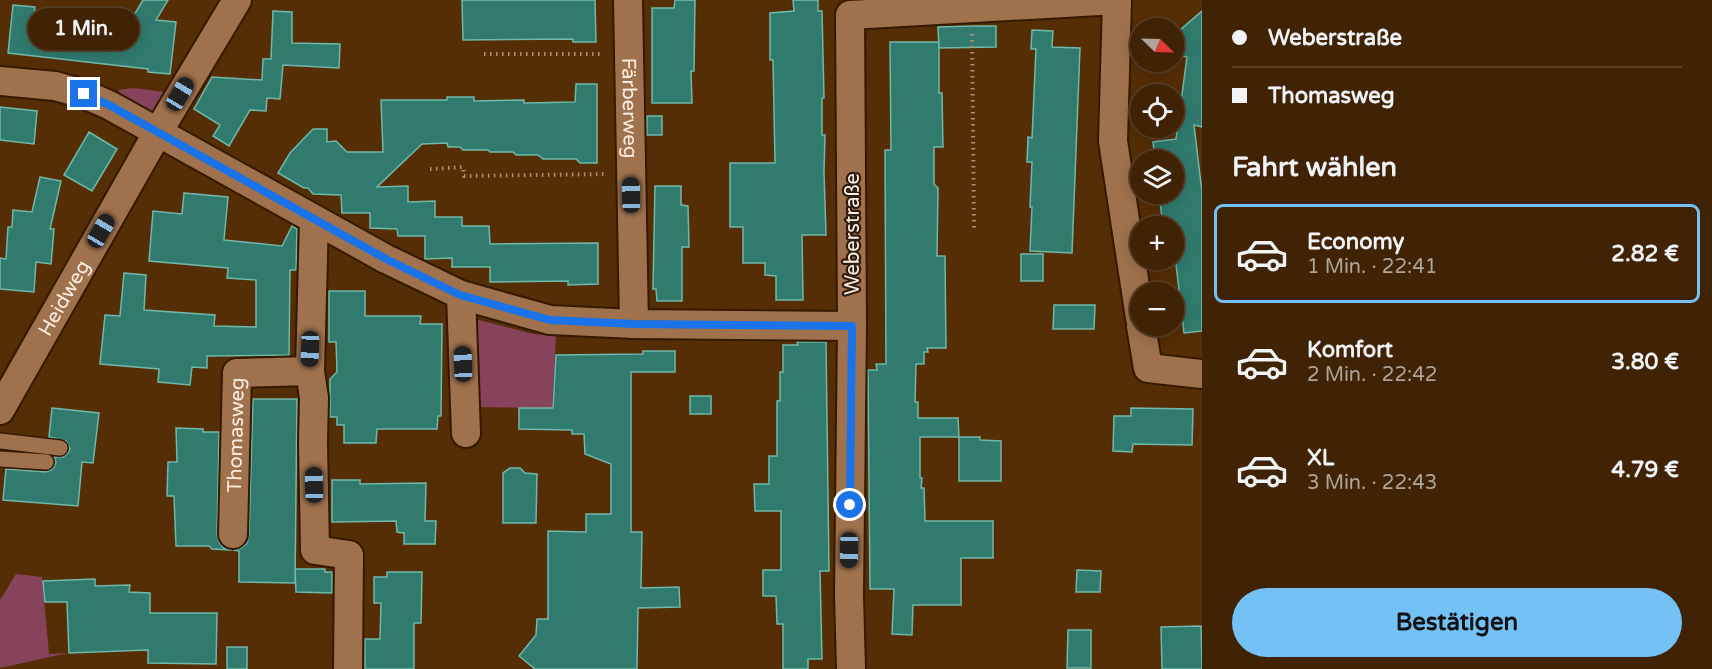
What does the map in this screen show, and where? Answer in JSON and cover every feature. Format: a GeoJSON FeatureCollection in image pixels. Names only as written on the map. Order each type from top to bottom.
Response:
{"type":"FeatureCollection","features":[{"type":"Feature","properties":{"kind":"street","name":"Heidweg"},"geometry":{"type":"LineString","coordinates":[[0,410],[158,132],[237,0]]}},
{"type":"Feature","properties":{"kind":"street","name":"Färberweg"},"geometry":{"type":"LineString","coordinates":[[628,0],[634,324]]}},
{"type":"Feature","properties":{"kind":"street"},"geometry":{"type":"LineString","coordinates":[[972,9],[1117,0],[1113,141],[1135,282]]}},
{"type":"Feature","properties":{"kind":"street","name":"Weberstraße"},"geometry":{"type":"LineString","coordinates":[[850,669],[852,326],[850,15],[972,9]]}},
{"type":"Feature","properties":{"kind":"street"},"geometry":{"type":"LineString","coordinates":[[0,81],[55,86],[84,94],[109,105],[386,259],[460,295],[550,320],[634,324],[852,326]]}},
{"type":"Feature","properties":{"kind":"street"},"geometry":{"type":"LineString","coordinates":[[314,220],[310,371],[314,398],[315,550],[349,555],[348,669]]}},
{"type":"Feature","properties":{"kind":"street"},"geometry":{"type":"LineString","coordinates":[[460,295],[466,434]]}},
{"type":"Feature","properties":{"kind":"street"},"geometry":{"type":"LineString","coordinates":[[1143,336],[1148,368],[1202,374]]}},
{"type":"Feature","properties":{"kind":"street","name":"Thomasweg"},"geometry":{"type":"LineString","coordinates":[[233,534],[237,373],[310,371]]}},
{"type":"Feature","properties":{"kind":"lane"},"geometry":{"type":"LineString","coordinates":[[0,441],[60,448]]}},
{"type":"Feature","properties":{"kind":"lane"},"geometry":{"type":"LineString","coordinates":[[0,459],[46,462]]}},
{"type":"Feature","properties":{"kind":"path"},"geometry":{"type":"LineString","coordinates":[[972,9],[974,228]]}},
{"type":"Feature","properties":{"kind":"path"},"geometry":{"type":"LineString","coordinates":[[484,54],[628,54]]}},
{"type":"Feature","properties":{"kind":"path"},"geometry":{"type":"LineString","coordinates":[[430,169],[464,167],[464,177],[631,174]]}},
{"type":"Feature","properties":{"kind":"shaded area"},"geometry":{"type":"Polygon","coordinates":[[[133,88],[165,92],[150,118],[116,100],[119,90],[133,88]]]}},
{"type":"Feature","properties":{"kind":"shaded area"},"geometry":{"type":"Polygon","coordinates":[[[479,320],[533,334],[556,336],[552,408],[478,407],[469,327],[479,320]]]}},
{"type":"Feature","properties":{"kind":"shaded area"},"geometry":{"type":"Polygon","coordinates":[[[16,574],[42,577],[49,654],[68,653],[0,668],[0,600],[16,574]]]}},
{"type":"Feature","properties":{"kind":"building"},"geometry":{"type":"Polygon","coordinates":[[[143,0],[168,0],[156,20],[176,22],[170,74],[148,72],[148,69],[8,53],[13,5],[35,7],[34,20],[125,30],[143,0]]]}},
{"type":"Feature","properties":{"kind":"building"},"geometry":{"type":"Polygon","coordinates":[[[462,0],[595,0],[596,42],[573,42],[573,39],[463,40],[462,0]]]}},
{"type":"Feature","properties":{"kind":"building"},"geometry":{"type":"Polygon","coordinates":[[[675,0],[695,0],[694,71],[691,71],[692,103],[652,103],[652,8],[674,8],[675,0]]]}},
{"type":"Feature","properties":{"kind":"building"},"geometry":{"type":"Polygon","coordinates":[[[793,0],[818,0],[818,11],[822,11],[824,98],[822,98],[822,135],[825,135],[826,235],[802,235],[803,300],[776,300],[776,276],[765,275],[765,263],[743,263],[743,227],[730,227],[730,163],[775,163],[770,13],[794,11],[793,0]]]}},
{"type":"Feature","properties":{"kind":"building"},"geometry":{"type":"Polygon","coordinates":[[[273,11],[292,12],[292,43],[340,44],[339,68],[283,65],[280,99],[267,98],[266,111],[250,110],[229,146],[213,136],[220,125],[194,109],[212,77],[262,80],[263,59],[271,59],[273,11]]]}},
{"type":"Feature","properties":{"kind":"building"},"geometry":{"type":"Polygon","coordinates":[[[1202,11],[1202,127],[1194,125],[1202,192],[1202,331],[1184,333],[1184,282],[1178,282],[1177,270],[1184,270],[1184,216],[1162,216],[1160,204],[1184,204],[1184,150],[1154,150],[1153,142],[1184,138],[1183,84],[1187,57],[1184,56],[1184,27],[1202,11]]]}},
{"type":"Feature","properties":{"kind":"building"},"geometry":{"type":"Polygon","coordinates":[[[996,26],[996,47],[939,48],[938,27],[996,26]]]}},
{"type":"Feature","properties":{"kind":"building"},"geometry":{"type":"Polygon","coordinates":[[[1032,30],[1053,31],[1052,47],[1080,48],[1072,253],[1030,251],[1032,162],[1027,162],[1028,137],[1032,138],[1036,49],[1031,49],[1032,30]]]}},
{"type":"Feature","properties":{"kind":"building"},"geometry":{"type":"Polygon","coordinates":[[[890,42],[939,42],[939,93],[942,93],[943,147],[934,147],[934,184],[938,188],[937,256],[945,256],[946,348],[927,348],[928,352],[924,352],[924,364],[916,364],[915,402],[918,402],[918,418],[958,418],[959,437],[920,437],[920,478],[922,478],[921,488],[924,488],[925,521],[993,521],[993,558],[961,558],[961,605],[913,605],[912,635],[892,634],[894,589],[870,589],[868,370],[877,370],[876,364],[886,364],[885,150],[891,150],[890,42]]]}},
{"type":"Feature","properties":{"kind":"building"},"geometry":{"type":"Polygon","coordinates":[[[576,84],[597,84],[597,163],[580,163],[576,159],[543,159],[538,155],[516,155],[513,152],[463,150],[460,147],[448,147],[447,143],[422,144],[377,187],[408,186],[408,202],[435,201],[435,217],[462,217],[462,226],[489,226],[490,244],[598,243],[598,284],[568,285],[568,281],[490,282],[490,267],[452,267],[452,258],[425,259],[425,236],[398,236],[397,229],[370,228],[370,213],[342,213],[341,195],[313,194],[308,188],[278,173],[290,153],[313,129],[327,129],[327,142],[336,141],[347,152],[383,152],[381,100],[447,100],[447,97],[474,97],[474,101],[575,102],[576,84]]]}},
{"type":"Feature","properties":{"kind":"building"},"geometry":{"type":"Polygon","coordinates":[[[0,107],[37,111],[34,144],[0,140],[0,107]]]}},
{"type":"Feature","properties":{"kind":"building"},"geometry":{"type":"Polygon","coordinates":[[[647,116],[662,116],[662,135],[647,135],[647,116]]]}},
{"type":"Feature","properties":{"kind":"building"},"geometry":{"type":"Polygon","coordinates":[[[89,132],[117,149],[92,191],[64,175],[89,132]]]}},
{"type":"Feature","properties":{"kind":"building"},"geometry":{"type":"Polygon","coordinates":[[[40,177],[61,181],[50,229],[54,229],[51,264],[36,262],[34,292],[0,289],[0,258],[6,259],[8,227],[12,227],[13,210],[32,212],[40,177]]]}},
{"type":"Feature","properties":{"kind":"building"},"geometry":{"type":"Polygon","coordinates":[[[655,186],[681,186],[681,205],[688,206],[689,247],[682,247],[682,301],[657,301],[656,289],[653,289],[655,186]]]}},
{"type":"Feature","properties":{"kind":"building"},"geometry":{"type":"Polygon","coordinates":[[[184,193],[228,197],[224,240],[282,246],[292,226],[297,229],[296,270],[290,270],[289,355],[207,356],[207,368],[192,367],[190,385],[158,382],[159,369],[100,364],[105,315],[120,316],[124,273],[146,275],[144,310],[215,315],[214,326],[256,327],[256,280],[227,278],[228,268],[149,261],[153,211],[182,214],[184,193]]]}},
{"type":"Feature","properties":{"kind":"building"},"geometry":{"type":"Polygon","coordinates":[[[1021,254],[1043,254],[1043,281],[1021,281],[1021,254]]]}},
{"type":"Feature","properties":{"kind":"building"},"geometry":{"type":"Polygon","coordinates":[[[329,291],[365,291],[365,316],[421,316],[420,324],[442,324],[441,416],[438,416],[437,429],[377,429],[376,443],[344,443],[344,425],[337,425],[337,417],[330,417],[330,379],[337,372],[336,342],[329,342],[329,291]]]}},
{"type":"Feature","properties":{"kind":"building"},"geometry":{"type":"Polygon","coordinates":[[[1054,305],[1095,305],[1094,329],[1053,329],[1054,305]]]}},
{"type":"Feature","properties":{"kind":"building"},"geometry":{"type":"Polygon","coordinates":[[[797,342],[826,342],[829,571],[820,571],[822,659],[808,659],[808,669],[783,669],[783,624],[777,624],[776,596],[763,596],[763,570],[781,570],[781,511],[755,511],[754,484],[769,484],[769,456],[777,456],[777,401],[780,401],[783,345],[798,345],[797,342]]]}},
{"type":"Feature","properties":{"kind":"building"},"geometry":{"type":"Polygon","coordinates":[[[643,351],[675,351],[675,372],[631,372],[631,532],[642,532],[641,588],[679,587],[680,607],[638,608],[637,669],[535,669],[519,656],[536,635],[537,619],[548,619],[548,531],[586,532],[586,514],[611,514],[611,464],[585,454],[584,434],[572,434],[572,430],[519,429],[519,408],[553,408],[556,355],[643,354],[643,351]]]}},
{"type":"Feature","properties":{"kind":"building"},"geometry":{"type":"Polygon","coordinates":[[[690,396],[711,396],[711,414],[690,414],[690,396]]]}},
{"type":"Feature","properties":{"kind":"building"},"geometry":{"type":"Polygon","coordinates":[[[253,399],[297,399],[295,583],[239,582],[239,551],[233,550],[247,543],[249,534],[253,399]]]}},
{"type":"Feature","properties":{"kind":"building"},"geometry":{"type":"Polygon","coordinates":[[[52,408],[99,413],[93,463],[82,462],[78,506],[3,500],[6,469],[46,472],[54,467],[56,462],[54,457],[63,457],[68,453],[70,449],[66,441],[49,437],[52,408]]]}},
{"type":"Feature","properties":{"kind":"building"},"geometry":{"type":"Polygon","coordinates":[[[1131,408],[1193,409],[1192,445],[1133,444],[1132,452],[1113,451],[1114,416],[1131,416],[1131,408]]]}},
{"type":"Feature","properties":{"kind":"building"},"geometry":{"type":"Polygon","coordinates":[[[176,428],[219,432],[217,534],[224,548],[232,550],[212,549],[209,546],[176,546],[174,496],[167,496],[168,462],[177,462],[176,428]]]}},
{"type":"Feature","properties":{"kind":"building"},"geometry":{"type":"Polygon","coordinates":[[[959,437],[980,437],[980,440],[1001,441],[1001,481],[959,481],[959,437]]]}},
{"type":"Feature","properties":{"kind":"building"},"geometry":{"type":"Polygon","coordinates":[[[510,468],[520,468],[525,473],[537,474],[536,523],[503,523],[503,473],[510,468]]]}},
{"type":"Feature","properties":{"kind":"building"},"geometry":{"type":"Polygon","coordinates":[[[332,480],[360,480],[360,484],[426,483],[425,521],[436,521],[435,544],[404,544],[404,533],[397,532],[396,521],[332,522],[332,480]]]}},
{"type":"Feature","properties":{"kind":"building"},"geometry":{"type":"Polygon","coordinates":[[[295,569],[325,569],[325,572],[332,572],[332,593],[296,592],[295,569]]]}},
{"type":"Feature","properties":{"kind":"building"},"geometry":{"type":"Polygon","coordinates":[[[1077,570],[1101,571],[1100,592],[1076,592],[1077,570]]]}},
{"type":"Feature","properties":{"kind":"building"},"geometry":{"type":"Polygon","coordinates":[[[387,572],[422,572],[421,623],[414,623],[414,669],[365,669],[365,639],[380,639],[381,603],[374,603],[374,577],[387,577],[387,572]]]}},
{"type":"Feature","properties":{"kind":"building"},"geometry":{"type":"Polygon","coordinates":[[[95,579],[95,586],[130,585],[129,592],[150,593],[150,613],[217,613],[216,664],[148,663],[148,650],[69,653],[67,602],[45,602],[43,581],[95,579]]]}},
{"type":"Feature","properties":{"kind":"building"},"geometry":{"type":"Polygon","coordinates":[[[1201,626],[1202,669],[1162,669],[1161,627],[1201,626]]]}},
{"type":"Feature","properties":{"kind":"building"},"geometry":{"type":"Polygon","coordinates":[[[1068,630],[1091,630],[1091,668],[1067,668],[1068,630]]]}},
{"type":"Feature","properties":{"kind":"building"},"geometry":{"type":"Polygon","coordinates":[[[227,647],[247,647],[247,669],[227,669],[227,647]]]}},
{"type":"Feature","properties":{"kind":"route"},"geometry":{"type":"LineString","coordinates":[[84,94],[109,105],[386,259],[460,295],[550,320],[634,324],[852,326],[850,505]]}}]}
